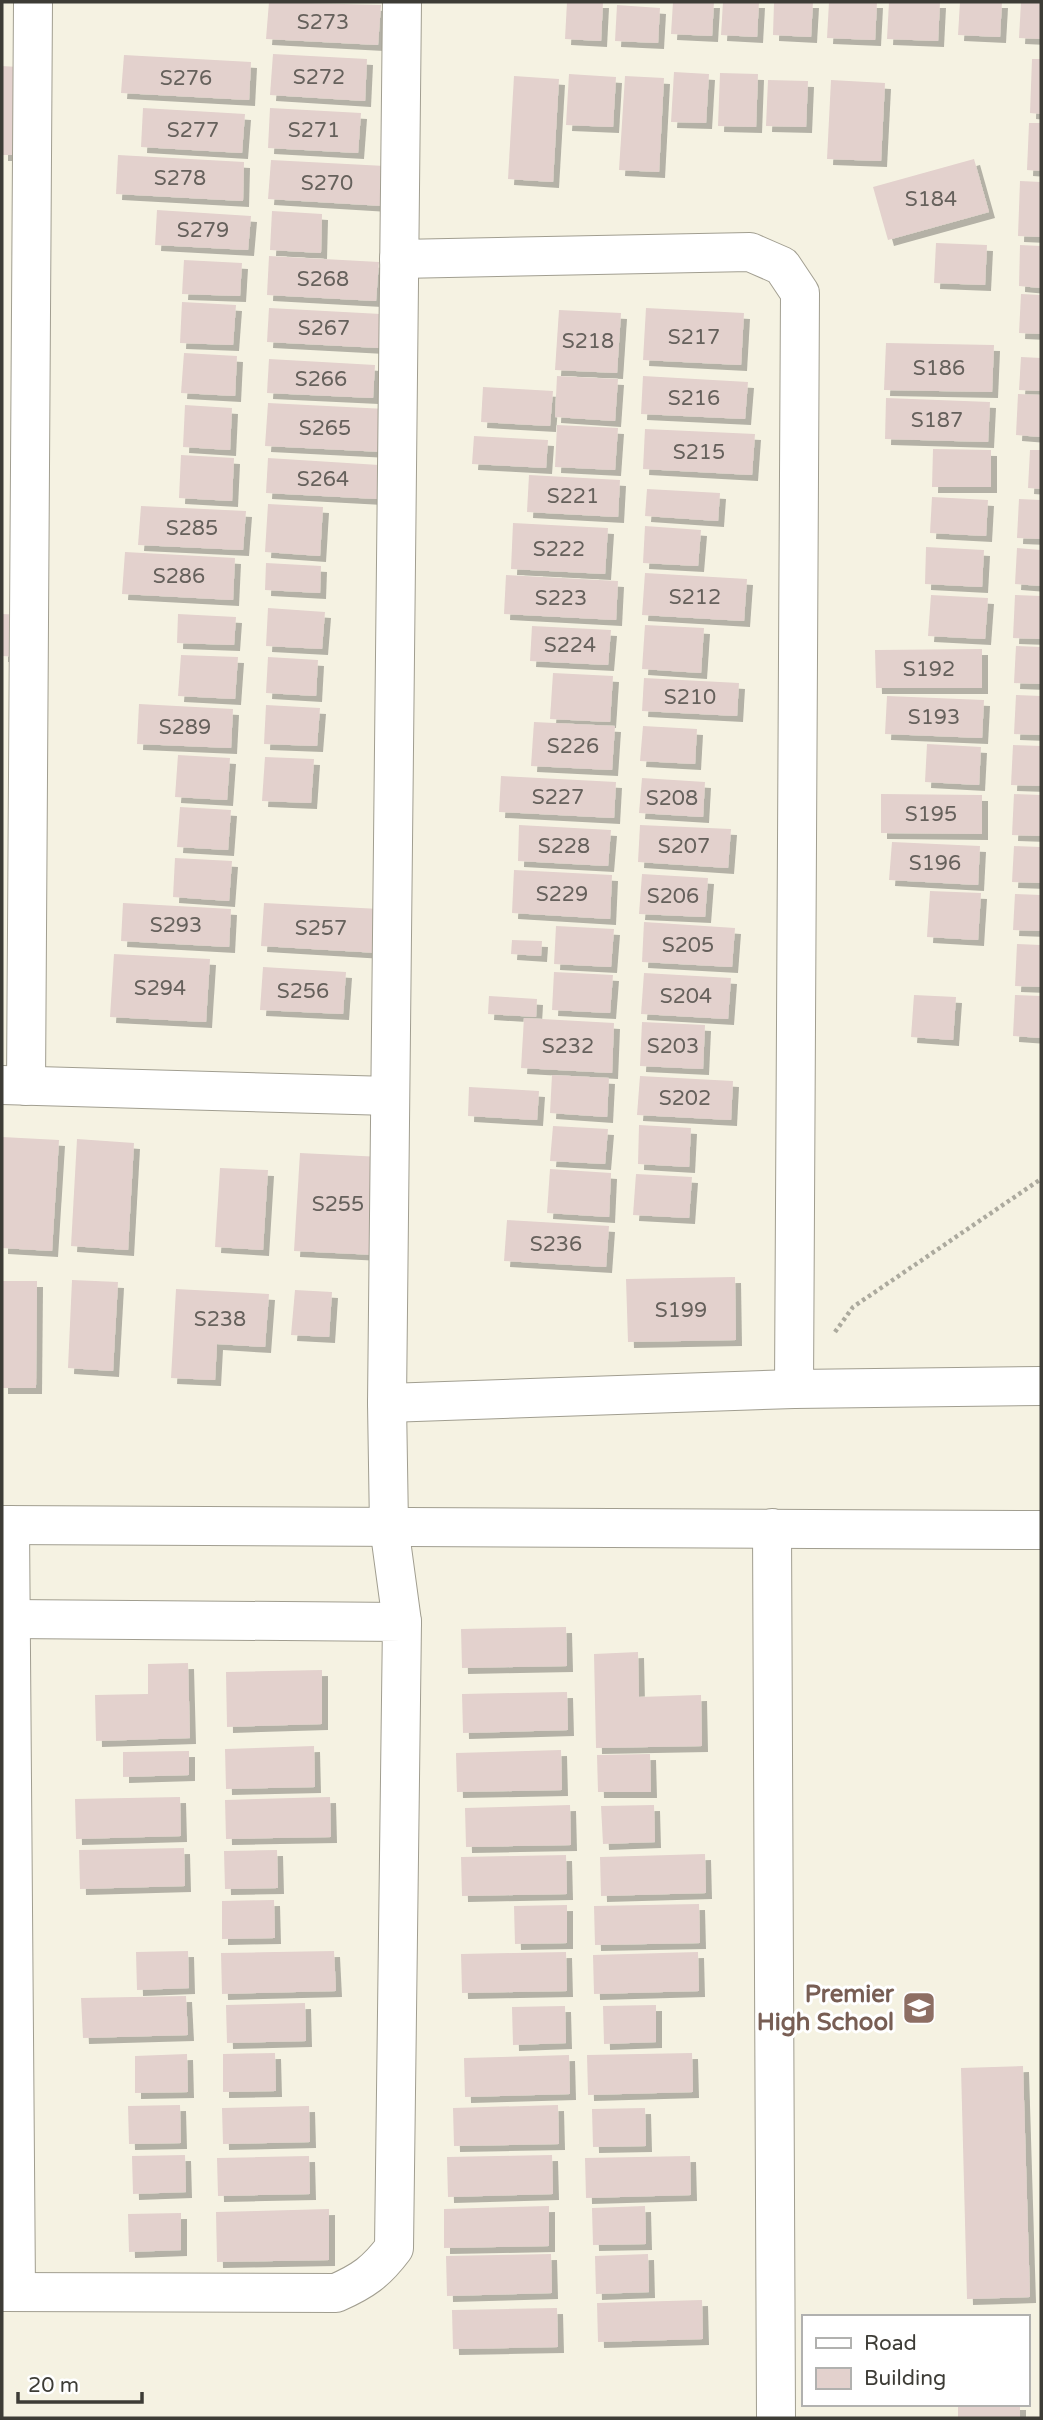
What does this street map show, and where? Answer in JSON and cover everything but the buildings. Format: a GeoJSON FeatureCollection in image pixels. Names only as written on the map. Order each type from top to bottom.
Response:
{"type":"FeatureCollection","features":[{"type":"Feature","properties":{"kind":"street"},"geometry":{"type":"LineString","coordinates":[[33,2],[16,222],[14,1085],[390,1096]]}},
{"type":"Feature","properties":{"kind":"street"},"geometry":{"type":"LineString","coordinates":[[402,2],[387,1403],[389,1526],[402,1622],[394,2248],[382,2265],[364,2280],[336,2293],[9,2292],[11,1619],[6,1525],[389,1526],[1041,1530]]}},
{"type":"Feature","properties":{"kind":"street"},"geometry":{"type":"LineString","coordinates":[[399,259],[750,251],[782,266],[800,293],[794,1390]]}},
{"type":"Feature","properties":{"kind":"street"},"geometry":{"type":"LineString","coordinates":[[387,1403],[794,1390],[1041,1386]]}},
{"type":"Feature","properties":{"kind":"street"},"geometry":{"type":"LineString","coordinates":[[772,1528],[776,2418]]}},
{"type":"Feature","properties":{"kind":"street"},"geometry":{"type":"LineString","coordinates":[[11,1619],[402,1622]]}},
{"type":"Feature","properties":{"kind":"path"},"geometry":{"type":"LineString","coordinates":[[831,1338],[853,1307],[1041,1180]]}},
{"type":"Feature","properties":{"kind":"place","name":"Premier High School"},"geometry":{"type":"Point","coordinates":[919,2008]}}]}
